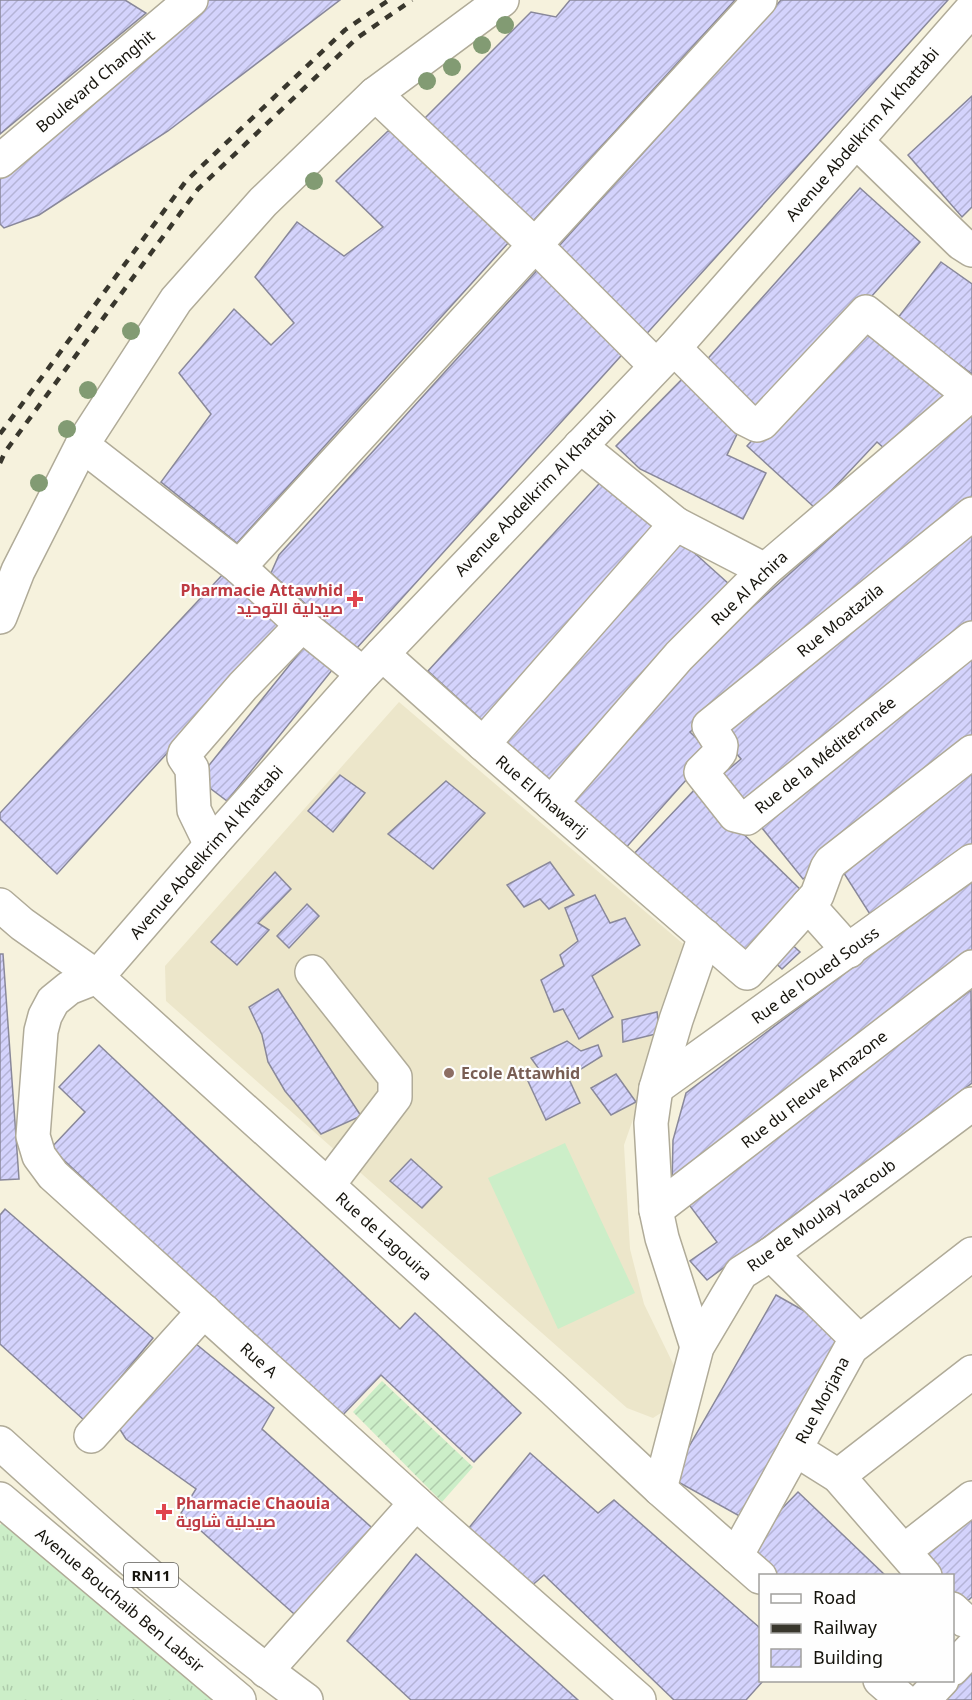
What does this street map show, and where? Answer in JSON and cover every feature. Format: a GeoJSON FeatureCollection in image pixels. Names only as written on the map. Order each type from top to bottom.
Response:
{"type":"FeatureCollection","features":[{"type":"Feature","properties":{"kind":"street"},"geometry":{"type":"LineString","coordinates":[[0,617],[18,571],[82,445],[176,300],[263,202],[375,94],[502,0]]}},
{"type":"Feature","properties":{"kind":"street"},"geometry":{"type":"LineString","coordinates":[[239,567],[760,0]]}},
{"type":"Feature","properties":{"kind":"street","name":"Boulevard Changhit"},"geometry":{"type":"LineString","coordinates":[[0,161],[177,3]]}},
{"type":"Feature","properties":{"kind":"street","name":"Avenue Abdelkrim Al Khattabi"},"geometry":{"type":"LineString","coordinates":[[97,977],[372,664],[665,357],[972,9]]}},
{"type":"Feature","properties":{"kind":"street"},"geometry":{"type":"LineString","coordinates":[[375,94],[535,245],[665,357],[745,419],[757,425],[762,423],[866,312],[971,396]]}},
{"type":"Feature","properties":{"kind":"street"},"geometry":{"type":"LineString","coordinates":[[856,141],[968,241]]}},
{"type":"Feature","properties":{"kind":"street","name":"Rue Al Achira"},"geometry":{"type":"LineString","coordinates":[[551,803],[679,656],[765,570],[971,396]]}},
{"type":"Feature","properties":{"kind":"street","name":"Rue El Khawarij"},"geometry":{"type":"LineString","coordinates":[[82,445],[239,567],[302,625],[372,664],[483,744],[779,1001]]}},
{"type":"Feature","properties":{"kind":"street"},"geometry":{"type":"LineString","coordinates":[[580,446],[676,524],[765,570]]}},
{"type":"Feature","properties":{"kind":"street","name":"Rue Moatazila"},"geometry":{"type":"LineString","coordinates":[[709,726],[972,514]]}},
{"type":"Feature","properties":{"kind":"street"},"geometry":{"type":"LineString","coordinates":[[483,744],[676,524]]}},
{"type":"Feature","properties":{"kind":"street"},"geometry":{"type":"LineString","coordinates":[[211,845],[194,810],[191,788],[192,768],[184,757],[185,753],[243,686],[302,625]]}},
{"type":"Feature","properties":{"kind":"street","name":"Rue de la Méditerranée"},"geometry":{"type":"LineString","coordinates":[[709,726],[721,745],[720,752],[701,772],[735,815],[747,818],[972,639]]}},
{"type":"Feature","properties":{"kind":"street"},"geometry":{"type":"LineString","coordinates":[[747,973],[820,890],[824,874],[831,862],[972,752]]}},
{"type":"Feature","properties":{"kind":"street","name":"Rue de l'Oued Souss"},"geometry":{"type":"LineString","coordinates":[[656,1088],[972,861]]}},
{"type":"Feature","properties":{"kind":"street","name":"Rue de Lagouira"},"geometry":{"type":"LineString","coordinates":[[0,905],[22,924],[97,977],[553,1389],[660,1489],[759,1576]]}},
{"type":"Feature","properties":{"kind":"street"},"geometry":{"type":"LineString","coordinates":[[808,905],[849,951]]}},
{"type":"Feature","properties":{"kind":"street"},"geometry":{"type":"LineString","coordinates":[[697,1347],[662,1238],[656,1210],[651,1124],[656,1088],[676,1020],[705,936]]}},
{"type":"Feature","properties":{"kind":"street","name":"Rue du Fleuve Amazone"},"geometry":{"type":"LineString","coordinates":[[656,1210],[972,967]]}},
{"type":"Feature","properties":{"kind":"street"},"geometry":{"type":"LineString","coordinates":[[312,972],[395,1077],[395,1097],[328,1185]]}},
{"type":"Feature","properties":{"kind":"street","name":"Rue A"},"geometry":{"type":"LineString","coordinates":[[97,977],[69,988],[53,1002],[45,1016],[41,1031],[33,1136],[39,1156],[53,1176],[639,1700]]}},
{"type":"Feature","properties":{"kind":"street","name":"Rue de Moulay Yaacoub"},"geometry":{"type":"LineString","coordinates":[[660,1489],[697,1347],[741,1273],[771,1254],[970,1108]]}},
{"type":"Feature","properties":{"kind":"street"},"geometry":{"type":"LineString","coordinates":[[771,1254],[859,1341]]}},
{"type":"Feature","properties":{"kind":"street","name":"Rue Morjana"},"geometry":{"type":"LineString","coordinates":[[736,1556],[845,1356],[859,1341],[972,1254]]}},
{"type":"Feature","properties":{"kind":"street"},"geometry":{"type":"LineString","coordinates":[[91,1436],[204,1311]]}},
{"type":"Feature","properties":{"kind":"street"},"geometry":{"type":"LineString","coordinates":[[838,1476],[972,1372]]}},
{"type":"Feature","properties":{"kind":"street","name":"RN11"},"geometry":{"type":"LineString","coordinates":[[0,1443],[56,1494],[266,1671],[306,1700]]}},
{"type":"Feature","properties":{"kind":"street"},"geometry":{"type":"LineString","coordinates":[[795,1449],[838,1476],[924,1574]]}},
{"type":"Feature","properties":{"kind":"street"},"geometry":{"type":"LineString","coordinates":[[904,1551],[972,1498]]}},
{"type":"Feature","properties":{"kind":"street","name":"Avenue Bouchaib Ben Labsir"},"geometry":{"type":"LineString","coordinates":[[0,1499],[239,1700]]}},
{"type":"Feature","properties":{"kind":"street"},"geometry":{"type":"LineString","coordinates":[[266,1671],[416,1503]]}},
{"type":"Feature","properties":{"kind":"street"},"geometry":{"type":"LineString","coordinates":[[954,1662],[966,1622]]}},
{"type":"Feature","properties":{"kind":"street"},"geometry":{"type":"LineString","coordinates":[[882,1682],[903,1700]]}},
{"type":"Feature","properties":{"kind":"street"},"geometry":{"type":"LineString","coordinates":[[923,1700],[940,1682]]}},
{"type":"Feature","properties":{"kind":"shaded area","name":"Ecole Attawhid"},"geometry":{"type":"Polygon","coordinates":[[[399,702],[695,954],[677,994],[624,1145],[630,1249],[644,1304],[682,1382],[675,1404],[653,1418],[627,1408],[166,1001],[165,966],[399,702]]]}},
{"type":"Feature","properties":{"kind":"green space"},"geometry":{"type":"Polygon","coordinates":[[[565,1143],[635,1293],[558,1329],[488,1178],[565,1143]]]}},
{"type":"Feature","properties":{"kind":"green space"},"geometry":{"type":"Polygon","coordinates":[[[382,1381],[473,1467],[442,1502],[353,1412],[382,1381]]]}},
{"type":"Feature","properties":{"kind":"green space"},"geometry":{"type":"Polygon","coordinates":[[[3,1522],[215,1700],[0,1700],[0,1525],[3,1522]]]}},
{"type":"Feature","properties":{"kind":"building"},"geometry":{"type":"Polygon","coordinates":[[[0,0],[125,0],[146,13],[0,134],[0,0]]]}},
{"type":"Feature","properties":{"kind":"building"},"geometry":{"type":"Polygon","coordinates":[[[208,0],[340,0],[168,131],[39,215],[4,228],[0,224],[0,179],[208,0]]]}},
{"type":"Feature","properties":{"kind":"building"},"geometry":{"type":"Polygon","coordinates":[[[570,0],[735,0],[524,231],[418,125],[531,12],[556,17],[570,0]]]}},
{"type":"Feature","properties":{"kind":"building"},"geometry":{"type":"Polygon","coordinates":[[[781,0],[948,0],[641,340],[550,256],[781,0]]]}},
{"type":"Feature","properties":{"kind":"building"},"geometry":{"type":"Polygon","coordinates":[[[972,96],[972,207],[962,217],[908,155],[972,96]]]}},
{"type":"Feature","properties":{"kind":"building"},"geometry":{"type":"Polygon","coordinates":[[[388,131],[411,134],[509,242],[237,543],[161,482],[211,414],[179,373],[234,309],[271,345],[294,323],[255,277],[297,222],[344,256],[383,227],[336,181],[388,131]]]}},
{"type":"Feature","properties":{"kind":"building"},"geometry":{"type":"Polygon","coordinates":[[[860,188],[920,242],[763,418],[703,364],[860,188]]]}},
{"type":"Feature","properties":{"kind":"building"},"geometry":{"type":"Polygon","coordinates":[[[941,262],[972,284],[972,374],[897,319],[941,262]]]}},
{"type":"Feature","properties":{"kind":"building"},"geometry":{"type":"Polygon","coordinates":[[[541,266],[629,347],[356,649],[271,573],[279,555],[541,266]]]}},
{"type":"Feature","properties":{"kind":"building"},"geometry":{"type":"Polygon","coordinates":[[[863,319],[949,398],[894,457],[877,442],[815,508],[747,446],[863,319]]]}},
{"type":"Feature","properties":{"kind":"building"},"geometry":{"type":"Polygon","coordinates":[[[691,370],[743,422],[727,455],[766,473],[743,519],[640,469],[616,446],[691,370]]]}},
{"type":"Feature","properties":{"kind":"building"},"geometry":{"type":"Polygon","coordinates":[[[972,411],[972,504],[690,732],[711,752],[623,851],[566,800],[693,660],[972,411]]]}},
{"type":"Feature","properties":{"kind":"building"},"geometry":{"type":"Polygon","coordinates":[[[608,474],[664,525],[484,722],[428,671],[608,474]]]}},
{"type":"Feature","properties":{"kind":"building"},"geometry":{"type":"Polygon","coordinates":[[[972,522],[972,622],[743,810],[717,779],[741,759],[718,731],[972,522]]]}},
{"type":"Feature","properties":{"kind":"building"},"geometry":{"type":"Polygon","coordinates":[[[680,540],[729,584],[549,788],[499,744],[680,540]]]}},
{"type":"Feature","properties":{"kind":"building"},"geometry":{"type":"Polygon","coordinates":[[[224,573],[282,627],[57,874],[0,819],[0,813],[224,573]]]}},
{"type":"Feature","properties":{"kind":"building"},"geometry":{"type":"Polygon","coordinates":[[[304,647],[333,669],[227,801],[198,779],[304,647]]]}},
{"type":"Feature","properties":{"kind":"building"},"geometry":{"type":"Polygon","coordinates":[[[972,649],[972,743],[803,879],[758,823],[972,649]]]}},
{"type":"Feature","properties":{"kind":"building"},"geometry":{"type":"Polygon","coordinates":[[[972,763],[972,846],[873,919],[840,867],[972,763]]]}},
{"type":"Feature","properties":{"kind":"building"},"geometry":{"type":"Polygon","coordinates":[[[340,775],[365,793],[333,832],[308,811],[340,775]]]}},
{"type":"Feature","properties":{"kind":"building"},"geometry":{"type":"Polygon","coordinates":[[[446,781],[485,813],[433,869],[388,834],[446,781]]]}},
{"type":"Feature","properties":{"kind":"building"},"geometry":{"type":"Polygon","coordinates":[[[696,788],[802,891],[750,957],[631,857],[696,788]]]}},
{"type":"Feature","properties":{"kind":"building"},"geometry":{"type":"Polygon","coordinates":[[[550,862],[574,895],[549,909],[540,899],[524,907],[507,885],[550,862]]]}},
{"type":"Feature","properties":{"kind":"building"},"geometry":{"type":"Polygon","coordinates":[[[275,872],[291,889],[258,923],[269,930],[237,965],[211,942],[275,872]]]}},
{"type":"Feature","properties":{"kind":"building"},"geometry":{"type":"Polygon","coordinates":[[[972,877],[972,952],[672,1186],[673,1140],[686,1093],[972,877]]]}},
{"type":"Feature","properties":{"kind":"building"},"geometry":{"type":"Polygon","coordinates":[[[595,895],[610,923],[625,918],[640,945],[592,976],[613,1017],[579,1039],[563,1009],[554,1012],[541,980],[564,966],[560,955],[578,941],[565,908],[595,895]]]}},
{"type":"Feature","properties":{"kind":"building"},"geometry":{"type":"Polygon","coordinates":[[[307,904],[319,916],[289,948],[277,936],[307,904]]]}},
{"type":"Feature","properties":{"kind":"building"},"geometry":{"type":"Polygon","coordinates":[[[786,939],[800,952],[782,969],[769,957],[786,939]]]}},
{"type":"Feature","properties":{"kind":"building"},"geometry":{"type":"Polygon","coordinates":[[[0,954],[3,954],[19,1179],[0,1180],[0,954]]]}},
{"type":"Feature","properties":{"kind":"building"},"geometry":{"type":"Polygon","coordinates":[[[278,989],[361,1116],[321,1134],[285,1091],[268,1062],[262,1035],[249,1007],[278,989]]]}},
{"type":"Feature","properties":{"kind":"building"},"geometry":{"type":"Polygon","coordinates":[[[971,990],[972,1083],[707,1280],[690,1261],[717,1242],[687,1202],[971,990]]]}},
{"type":"Feature","properties":{"kind":"building"},"geometry":{"type":"Polygon","coordinates":[[[657,1012],[660,1033],[623,1042],[622,1020],[657,1012]]]}},
{"type":"Feature","properties":{"kind":"building"},"geometry":{"type":"Polygon","coordinates":[[[567,1041],[581,1051],[598,1045],[602,1056],[568,1077],[580,1103],[546,1120],[527,1079],[539,1069],[531,1058],[567,1041]]]}},
{"type":"Feature","properties":{"kind":"building"},"geometry":{"type":"Polygon","coordinates":[[[99,1045],[400,1329],[415,1313],[521,1413],[474,1462],[381,1375],[339,1419],[51,1148],[85,1112],[59,1087],[99,1045]]]}},
{"type":"Feature","properties":{"kind":"building"},"geometry":{"type":"Polygon","coordinates":[[[616,1074],[636,1102],[611,1115],[591,1088],[616,1074]]]}},
{"type":"Feature","properties":{"kind":"building"},"geometry":{"type":"Polygon","coordinates":[[[411,1159],[442,1187],[422,1208],[390,1181],[411,1159]]]}},
{"type":"Feature","properties":{"kind":"building"},"geometry":{"type":"Polygon","coordinates":[[[5,1209],[153,1338],[85,1421],[0,1344],[0,1215],[5,1209]]]}},
{"type":"Feature","properties":{"kind":"building"},"geometry":{"type":"Polygon","coordinates":[[[776,1295],[847,1335],[743,1518],[671,1478],[776,1295]]]}},
{"type":"Feature","properties":{"kind":"building"},"geometry":{"type":"Polygon","coordinates":[[[190,1339],[274,1408],[262,1429],[380,1535],[302,1621],[181,1513],[196,1489],[126,1439],[114,1420],[190,1339]]]}},
{"type":"Feature","properties":{"kind":"building"},"geometry":{"type":"Polygon","coordinates":[[[530,1453],[598,1513],[614,1500],[759,1627],[759,1682],[762,1682],[746,1700],[674,1700],[544,1575],[529,1588],[468,1529],[530,1453]]]}},
{"type":"Feature","properties":{"kind":"building"},"geometry":{"type":"Polygon","coordinates":[[[798,1492],[884,1574],[773,1574],[745,1547],[798,1492]]]}},
{"type":"Feature","properties":{"kind":"building"},"geometry":{"type":"Polygon","coordinates":[[[972,1505],[972,1597],[960,1607],[954,1601],[954,1574],[932,1574],[915,1552],[972,1505]]]}},
{"type":"Feature","properties":{"kind":"building"},"geometry":{"type":"Polygon","coordinates":[[[416,1554],[578,1700],[411,1700],[347,1641],[416,1554]]]}},
{"type":"Feature","properties":{"kind":"building"},"geometry":{"type":"Polygon","coordinates":[[[972,1668],[972,1700],[944,1700],[972,1668]]]}},
{"type":"Feature","properties":{"kind":"railway"},"geometry":{"type":"LineString","coordinates":[[0,434],[186,181],[345,30],[389,0]]}},
{"type":"Feature","properties":{"kind":"railway"},"geometry":{"type":"LineString","coordinates":[[0,463],[5,452],[198,189],[357,38],[412,0]]}},
{"type":"Feature","properties":{"kind":"place","name":"Pharmacie Attawhid صيدلية التوحيد"},"geometry":{"type":"Point","coordinates":[355,599]}},
{"type":"Feature","properties":{"kind":"place","name":"Ecole Attawhid"},"geometry":{"type":"Point","coordinates":[449,1073]}},
{"type":"Feature","properties":{"kind":"place","name":"Pharmacie Chaouia صيدلية شاوية"},"geometry":{"type":"Point","coordinates":[164,1512]}}]}
